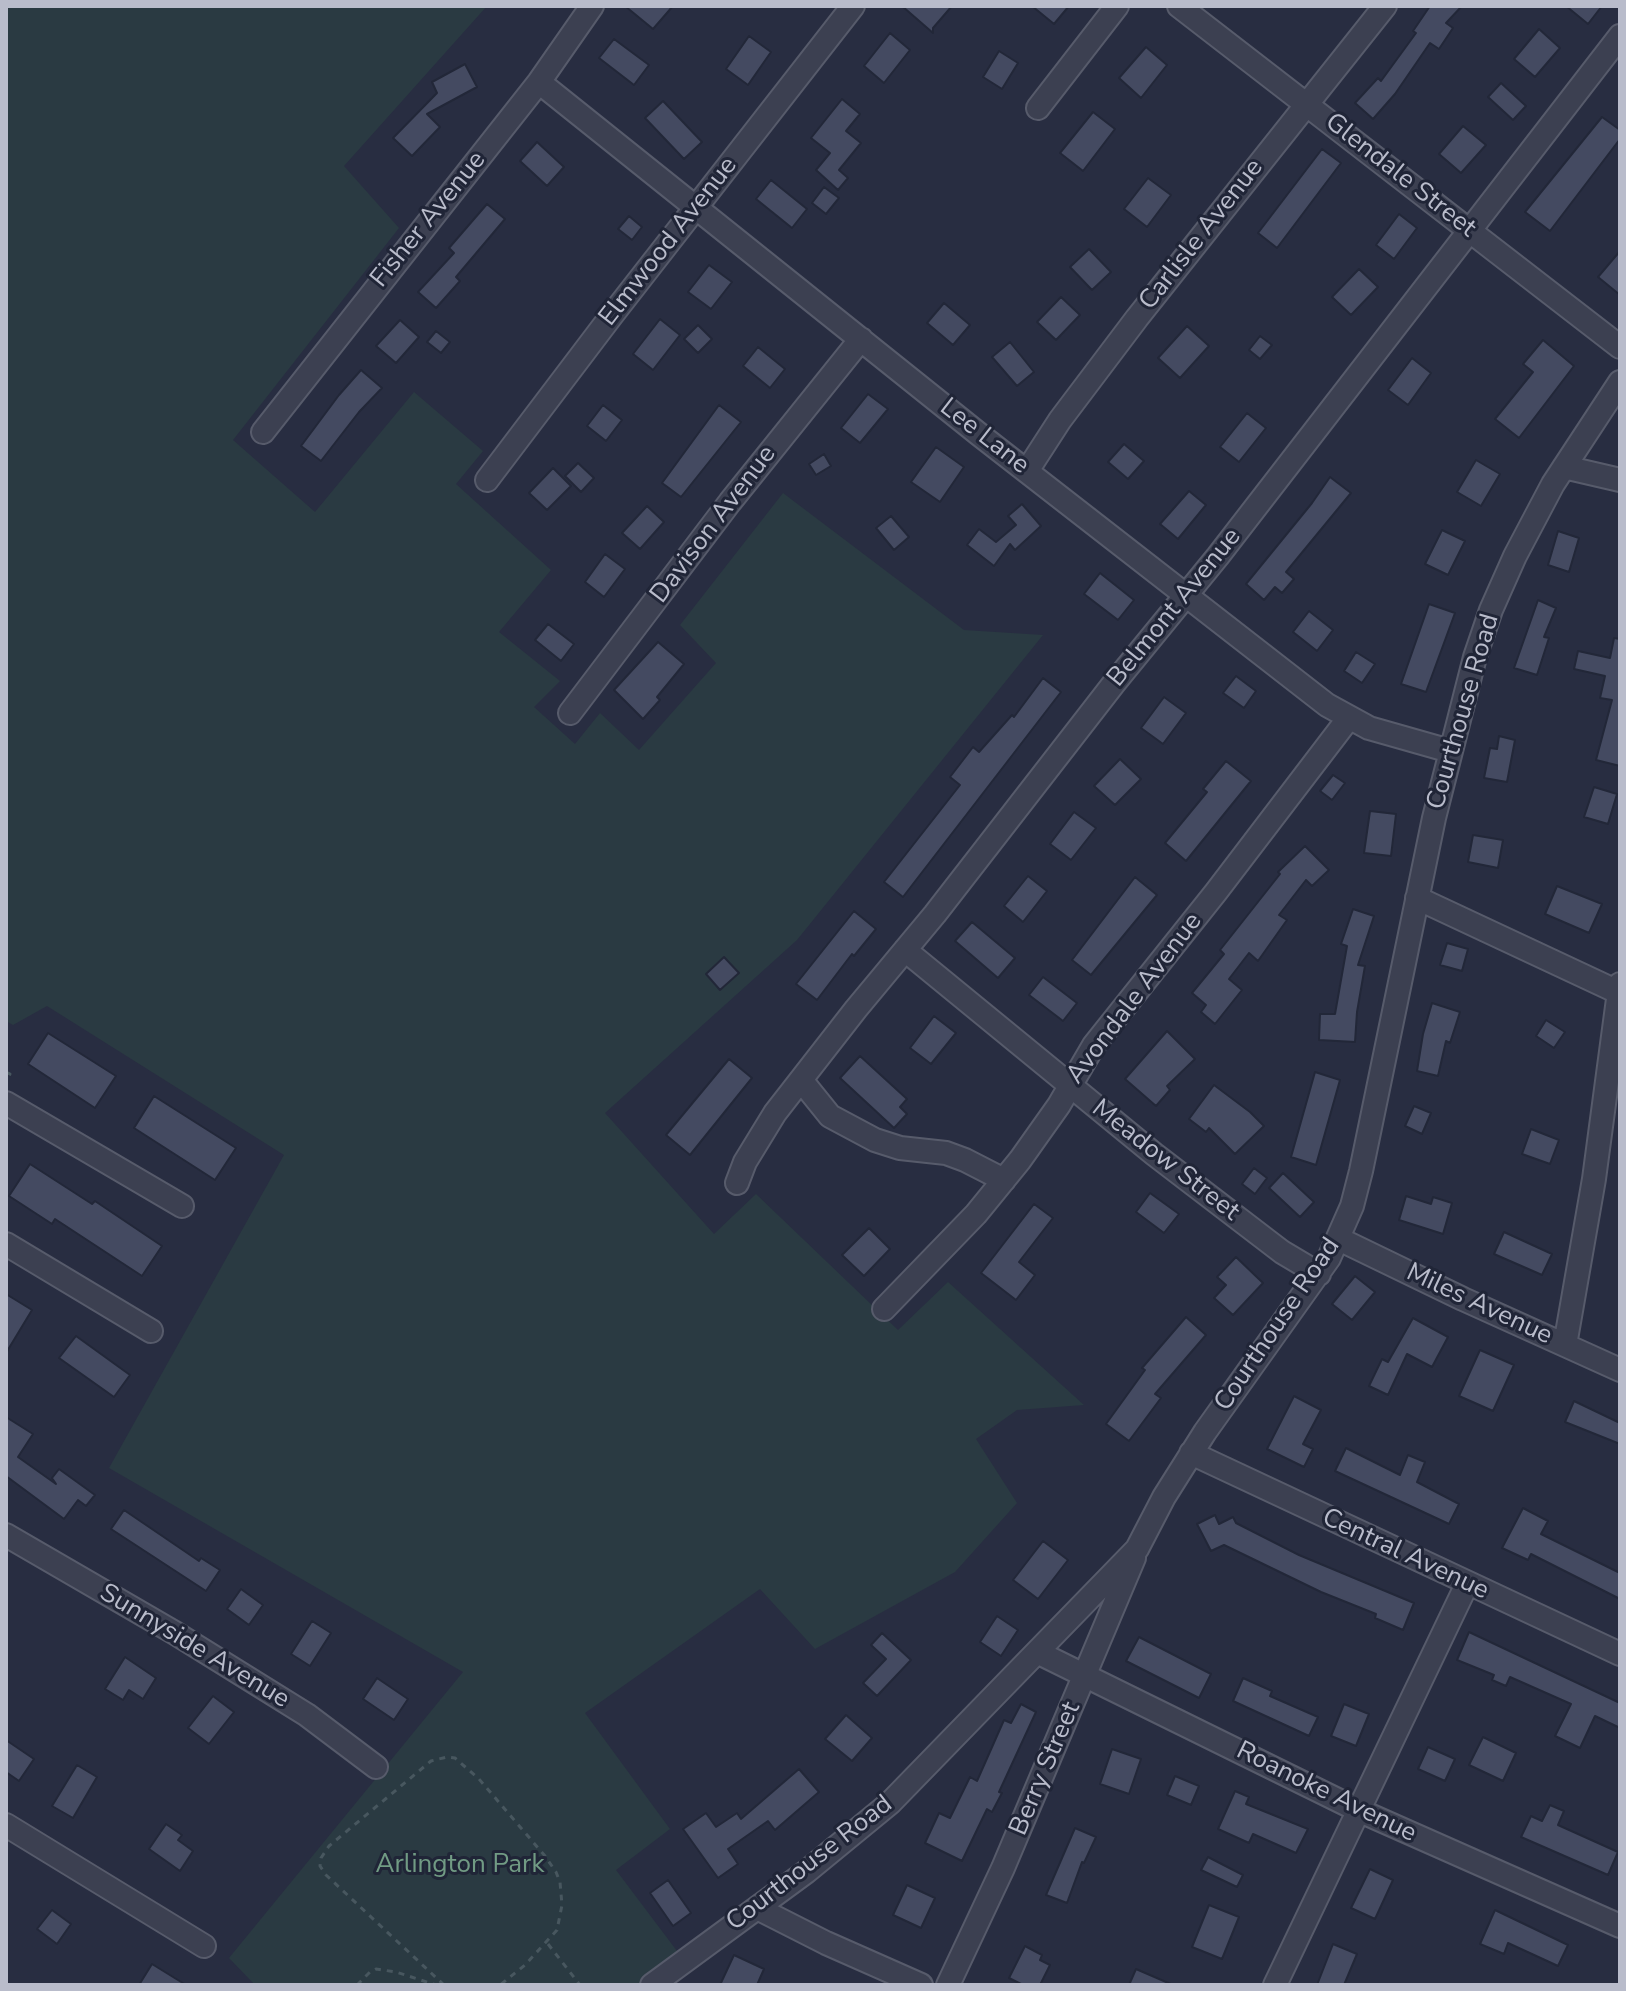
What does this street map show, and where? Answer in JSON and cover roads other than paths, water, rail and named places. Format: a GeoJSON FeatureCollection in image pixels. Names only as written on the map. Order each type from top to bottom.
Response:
{"type":"FeatureCollection","features":[{"type":"Feature","properties":{"kind":"street","name":"Fisher Avenue"},"geometry":{"type":"LineString","coordinates":[[263,432],[539,82],[592,6]]}},
{"type":"Feature","properties":{"kind":"street","name":"Elmwood Avenue"},"geometry":{"type":"LineString","coordinates":[[487,480],[853,6]]}},
{"type":"Feature","properties":{"kind":"street"},"geometry":{"type":"LineString","coordinates":[[1038,108],[1117,6]]}},
{"type":"Feature","properties":{"kind":"street","name":"Glendale Street"},"geometry":{"type":"LineString","coordinates":[[1179,6],[1620,347]]}},
{"type":"Feature","properties":{"kind":"street","name":"Carlisle Avenue"},"geometry":{"type":"LineString","coordinates":[[1027,471],[1060,420],[1137,318],[1385,6]]}},
{"type":"Feature","properties":{"kind":"street","name":"Belmont Avenue"},"geometry":{"type":"LineString","coordinates":[[737,1183],[759,1138],[801,1080],[1105,694],[1187,596],[1620,36]]}},
{"type":"Feature","properties":{"kind":"street","name":"Lee Lane"},"geometry":{"type":"LineString","coordinates":[[539,82],[1302,687],[1348,719],[1391,736],[1450,751]]}},
{"type":"Feature","properties":{"kind":"street","name":"Davison Avenue"},"geometry":{"type":"LineString","coordinates":[[570,713],[747,479],[861,339]]}},
{"type":"Feature","properties":{"kind":"street","name":"Courthouse Road"},"geometry":{"type":"LineString","coordinates":[[652,1985],[838,1848],[890,1803],[1137,1549],[1191,1453],[1319,1274],[1339,1239],[1352,1206],[1450,751],[1491,610],[1515,556],[1564,467],[1620,382]]}},
{"type":"Feature","properties":{"kind":"street"},"geometry":{"type":"LineString","coordinates":[[1564,467],[1620,480]]}},
{"type":"Feature","properties":{"kind":"street","name":"Avondale Avenue"},"geometry":{"type":"LineString","coordinates":[[884,1309],[976,1214],[1004,1180],[1059,1105],[1094,1045],[1348,719]]}},
{"type":"Feature","properties":{"kind":"street"},"geometry":{"type":"LineString","coordinates":[[1417,898],[1620,990],[1594,1179],[1565,1345]]}},
{"type":"Feature","properties":{"kind":"street","name":"Meadow Street"},"geometry":{"type":"LineString","coordinates":[[905,950],[1069,1087],[1282,1252],[1319,1274]]}},
{"type":"Feature","properties":{"kind":"street"},"geometry":{"type":"LineString","coordinates":[[801,1080],[830,1116],[864,1134],[900,1148],[933,1150],[956,1156],[1004,1180]]}},
{"type":"Feature","properties":{"kind":"street"},"geometry":{"type":"LineString","coordinates":[[6,1103],[182,1206]]}},
{"type":"Feature","properties":{"kind":"street","name":"Miles Avenue"},"geometry":{"type":"LineString","coordinates":[[1339,1239],[1620,1370]]}},
{"type":"Feature","properties":{"kind":"street"},"geometry":{"type":"LineString","coordinates":[[6,1244],[151,1331]]}},
{"type":"Feature","properties":{"kind":"street","name":"Central Avenue"},"geometry":{"type":"LineString","coordinates":[[1191,1453],[1620,1654]]}},
{"type":"Feature","properties":{"kind":"street","name":"Sunnyside Avenue"},"geometry":{"type":"LineString","coordinates":[[6,1535],[175,1633],[307,1715],[376,1767]]}},
{"type":"Feature","properties":{"kind":"street","name":"Berry Street"},"geometry":{"type":"LineString","coordinates":[[948,1985],[1003,1868],[1137,1549]]}},
{"type":"Feature","properties":{"kind":"street"},"geometry":{"type":"LineString","coordinates":[[1275,1985],[1467,1584]]}},
{"type":"Feature","properties":{"kind":"street","name":"Roanoke Avenue"},"geometry":{"type":"LineString","coordinates":[[1037,1652],[1358,1810],[1620,1926]]}},
{"type":"Feature","properties":{"kind":"street"},"geometry":{"type":"LineString","coordinates":[[6,1825],[204,1946]]}},
{"type":"Feature","properties":{"kind":"street"},"geometry":{"type":"LineString","coordinates":[[757,1908],[921,1985]]}},
{"type":"Feature","properties":{"kind":"park label","name":"Arlington Park"},"geometry":{"type":"Point","coordinates":[460,1866]}}]}
